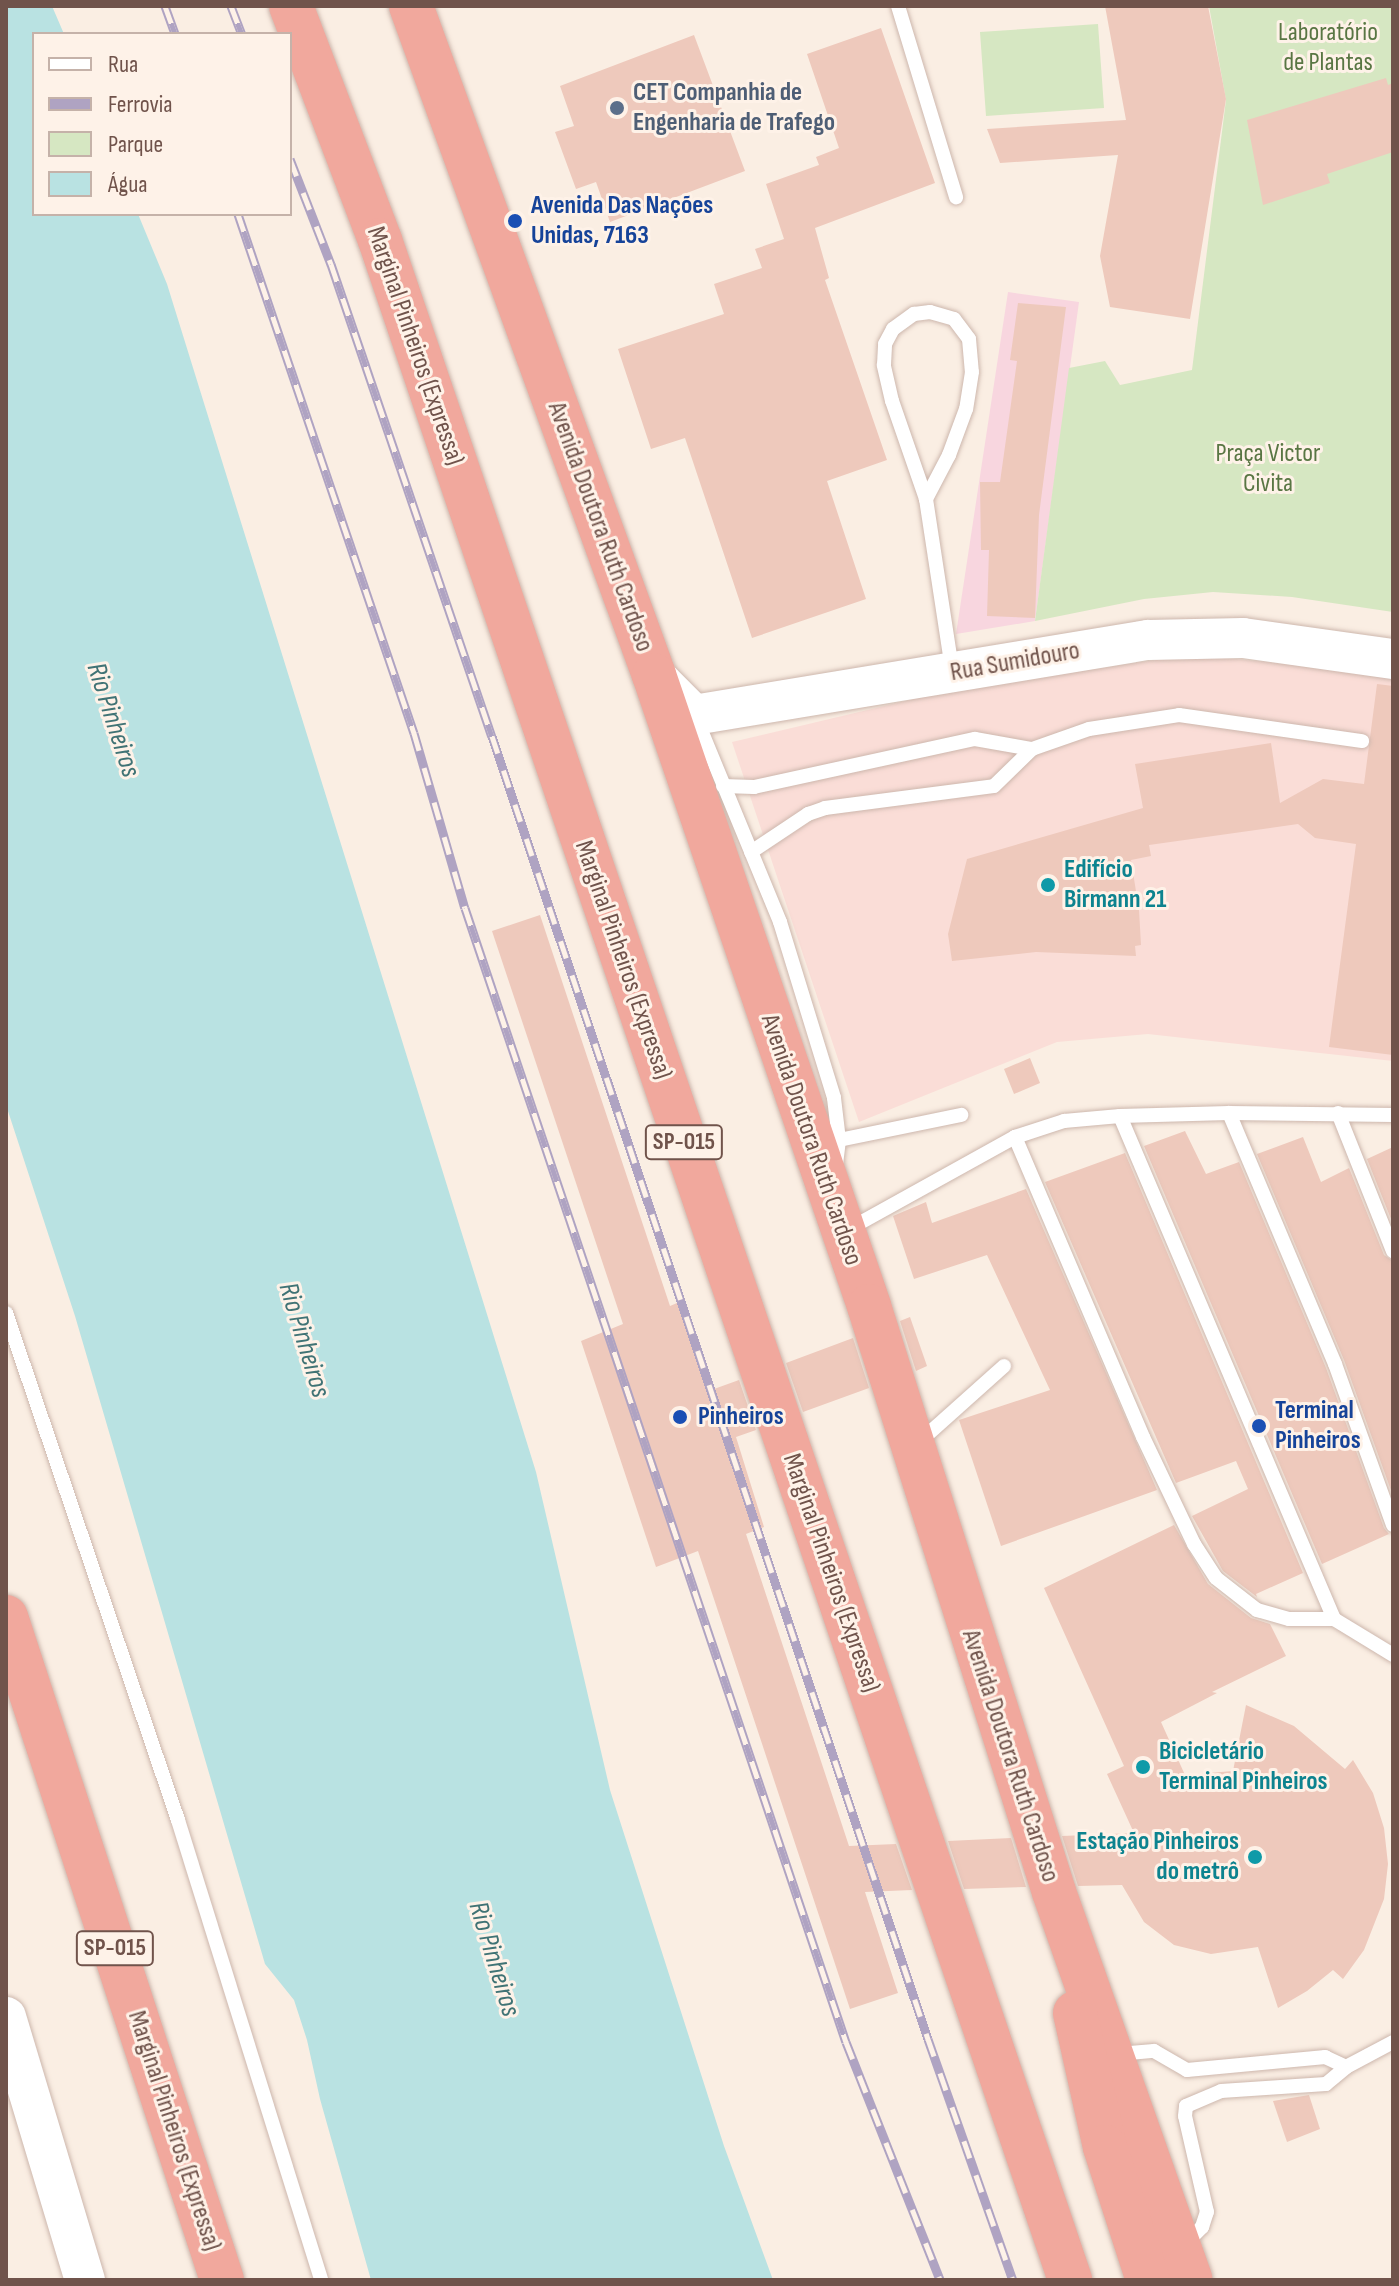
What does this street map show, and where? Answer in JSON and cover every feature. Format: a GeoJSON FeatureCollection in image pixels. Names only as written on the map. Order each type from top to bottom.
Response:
{"type":"FeatureCollection","features":[{"type":"Feature","properties":{"kind":"highway","name":"Marginal Pinheiros (Expressa)"},"geometry":{"type":"LineString","coordinates":[[291,6],[380,240],[1070,2280]]}},
{"type":"Feature","properties":{"kind":"highway","name":"Avenida Doutora Ruth Cardoso"},"geometry":{"type":"LineString","coordinates":[[411,6],[654,675],[913,1448],[1034,1831],[1186,2264]]}},
{"type":"Feature","properties":{"kind":"highway","name":"Marginal Pinheiros (Expressa)"},"geometry":{"type":"LineString","coordinates":[[6,1617],[222,2280]]}},
{"type":"Feature","properties":{"kind":"highway"},"geometry":{"type":"LineString","coordinates":[[1080,1963],[1073,1992],[1079,2039],[1105,2147],[1148,2280]]}},
{"type":"Feature","properties":{"kind":"main road","name":"Rua Sumidouro"},"geometry":{"type":"LineString","coordinates":[[694,715],[1110,645],[1184,638],[1243,638],[1393,659]]}},
{"type":"Feature","properties":{"kind":"main road"},"geometry":{"type":"LineString","coordinates":[[654,675],[694,715]]}},
{"type":"Feature","properties":{"kind":"main road"},"geometry":{"type":"LineString","coordinates":[[6,2017],[85,2280]]}},
{"type":"Feature","properties":{"kind":"lane"},"geometry":{"type":"LineString","coordinates":[[898,6],[956,197]]}},
{"type":"Feature","properties":{"kind":"lane"},"geometry":{"type":"LineString","coordinates":[[926,499],[949,455],[966,409],[972,372],[969,339],[954,319],[930,312],[914,314],[893,329],[885,344],[884,365],[892,401],[926,499],[953,673]]}},
{"type":"Feature","properties":{"kind":"lane"},"geometry":{"type":"LineString","coordinates":[[694,715],[780,922],[834,1098],[839,1140],[836,1216],[1015,1137],[1064,1121],[1229,1113],[1393,1115]]}},
{"type":"Feature","properties":{"kind":"lane"},"geometry":{"type":"LineString","coordinates":[[751,852],[808,814],[825,808],[994,786],[1032,749],[1089,729],[1179,715],[1362,741]]}},
{"type":"Feature","properties":{"kind":"lane"},"geometry":{"type":"LineString","coordinates":[[723,786],[754,787],[975,739],[1032,749]]}},
{"type":"Feature","properties":{"kind":"lane"},"geometry":{"type":"LineString","coordinates":[[1229,1113],[1335,1364],[1393,1525]]}},
{"type":"Feature","properties":{"kind":"lane"},"geometry":{"type":"LineString","coordinates":[[1338,1113],[1393,1251]]}},
{"type":"Feature","properties":{"kind":"lane"},"geometry":{"type":"LineString","coordinates":[[839,1140],[961,1115]]}},
{"type":"Feature","properties":{"kind":"lane"},"geometry":{"type":"LineString","coordinates":[[1120,1116],[1334,1619]]}},
{"type":"Feature","properties":{"kind":"lane"},"geometry":{"type":"LineString","coordinates":[[1015,1137],[1143,1437],[1194,1544],[1216,1578],[1257,1610],[1289,1619],[1334,1619],[1393,1655]]}},
{"type":"Feature","properties":{"kind":"lane"},"geometry":{"type":"LineString","coordinates":[[6,1313],[178,1820],[321,2280]]}},
{"type":"Feature","properties":{"kind":"lane"},"geometry":{"type":"LineString","coordinates":[[913,1448],[1004,1366]]}},
{"type":"Feature","properties":{"kind":"lane"},"geometry":{"type":"LineString","coordinates":[[1186,2264],[1207,2212],[1185,2116],[1186,2106],[1221,2091],[1326,2084],[1346,2067],[1393,2042]]}},
{"type":"Feature","properties":{"kind":"lane"},"geometry":{"type":"LineString","coordinates":[[1113,2055],[1154,2051],[1187,2070],[1325,2057],[1346,2067]]}},
{"type":"Feature","properties":{"kind":"shaded area"},"geometry":{"type":"Polygon","coordinates":[[[1008,292],[1079,302],[1035,621],[956,634],[1008,292]]]}},
{"type":"Feature","properties":{"kind":"shaded area"},"geometry":{"type":"Polygon","coordinates":[[[1191,655],[1393,674],[1393,1061],[1148,1034],[1057,1042],[859,1122],[732,742],[956,689],[1191,655]]]}},
{"type":"Feature","properties":{"kind":"green space","name":"Praça Victor Civita"},"geometry":{"type":"Polygon","coordinates":[[[1209,6],[1393,6],[1393,612],[1292,597],[1213,592],[1144,599],[1035,621],[1069,368],[1105,361],[1120,385],[1192,370],[1226,100],[1209,6]]]}},
{"type":"Feature","properties":{"kind":"green space"},"geometry":{"type":"Polygon","coordinates":[[[1098,24],[1104,108],[986,116],[980,32],[1098,24]]]}},
{"type":"Feature","properties":{"kind":"water","name":"Rio Pinheiros"},"geometry":{"type":"Polygon","coordinates":[[[6,6],[52,6],[63,32],[32,32],[32,216],[139,216],[167,284],[536,1472],[610,1790],[724,2146],[773,2280],[371,2280],[320,2099],[307,2040],[294,2000],[265,1964],[75,1316],[6,1105],[6,6]]]}},
{"type":"Feature","properties":{"kind":"building"},"geometry":{"type":"Polygon","coordinates":[[[1105,6],[1208,6],[1226,99],[1190,319],[1110,307],[1100,256],[1118,155],[1000,163],[987,129],[1126,120],[1105,6]]]}},
{"type":"Feature","properties":{"kind":"building"},"geometry":{"type":"Polygon","coordinates":[[[881,28],[935,183],[815,228],[829,278],[825,280],[887,460],[827,481],[866,599],[752,638],[685,438],[651,449],[618,349],[724,314],[714,284],[762,268],[755,249],[784,239],[766,184],[819,165],[816,157],[839,148],[807,54],[881,28]]]}},
{"type":"Feature","properties":{"kind":"building"},"geometry":{"type":"Polygon","coordinates":[[[694,35],[745,171],[610,222],[596,182],[576,189],[555,132],[574,126],[560,86],[694,35]]]}},
{"type":"Feature","properties":{"kind":"building"},"geometry":{"type":"Polygon","coordinates":[[[1386,78],[1388,85],[1393,83],[1393,152],[1327,174],[1330,183],[1263,205],[1247,120],[1386,78]]]}},
{"type":"Feature","properties":{"kind":"building"},"geometry":{"type":"Polygon","coordinates":[[[1018,303],[1066,307],[1039,515],[1035,618],[987,616],[989,550],[981,550],[980,482],[1000,482],[1017,361],[1010,360],[1018,303]]]}},
{"type":"Feature","properties":{"kind":"building"},"geometry":{"type":"Polygon","coordinates":[[[1377,684],[1393,686],[1393,1055],[1329,1047],[1356,844],[1315,838],[1298,824],[1149,845],[1151,856],[1131,860],[1141,945],[1135,946],[1136,956],[1036,952],[952,961],[948,934],[967,859],[1143,808],[1135,764],[1271,743],[1280,803],[1323,779],[1364,784],[1377,684]]]}},
{"type":"Feature","properties":{"kind":"building"},"geometry":{"type":"Polygon","coordinates":[[[540,915],[670,1306],[684,1300],[714,1389],[739,1380],[756,1430],[736,1437],[764,1527],[746,1534],[849,1846],[896,1844],[912,1890],[865,1892],[898,1993],[850,2009],[698,1551],[656,1567],[581,1341],[623,1324],[492,931],[540,915]]]}},
{"type":"Feature","properties":{"kind":"building"},"geometry":{"type":"Polygon","coordinates":[[[1030,1058],[1040,1083],[1014,1094],[1004,1069],[1030,1058]]]}},
{"type":"Feature","properties":{"kind":"building"},"geometry":{"type":"Polygon","coordinates":[[[1185,1131],[1206,1174],[1239,1162],[1326,1368],[1384,1528],[1389,1534],[1322,1564],[1144,1146],[1185,1131]]]}},
{"type":"Feature","properties":{"kind":"building"},"geometry":{"type":"Polygon","coordinates":[[[1303,1137],[1321,1182],[1349,1168],[1384,1255],[1393,1261],[1393,1496],[1344,1360],[1257,1154],[1303,1137]]]}},
{"type":"Feature","properties":{"kind":"building"},"geometry":{"type":"Polygon","coordinates":[[[1393,1147],[1393,1224],[1367,1159],[1393,1147]]]}},
{"type":"Feature","properties":{"kind":"building"},"geometry":{"type":"Polygon","coordinates":[[[1125,1153],[1303,1573],[1256,1594],[1257,1597],[1223,1571],[1192,1516],[1248,1489],[1236,1461],[1176,1483],[1045,1182],[1125,1153]]]}},
{"type":"Feature","properties":{"kind":"building"},"geometry":{"type":"Polygon","coordinates":[[[1026,1189],[1157,1490],[1001,1546],[959,1420],[1050,1390],[987,1255],[914,1279],[893,1216],[926,1202],[932,1223],[1026,1189]]]}},
{"type":"Feature","properties":{"kind":"building"},"geometry":{"type":"Polygon","coordinates":[[[910,1317],[927,1366],[916,1371],[900,1321],[910,1317]]]}},
{"type":"Feature","properties":{"kind":"building"},"geometry":{"type":"Polygon","coordinates":[[[853,1338],[869,1388],[803,1412],[786,1363],[853,1338]]]}},
{"type":"Feature","properties":{"kind":"building"},"geometry":{"type":"Polygon","coordinates":[[[1174,1525],[1208,1584],[1251,1618],[1270,1624],[1286,1656],[1212,1692],[1217,1693],[1161,1722],[1185,1775],[1233,1771],[1246,1705],[1294,1726],[1345,1769],[1353,1760],[1373,1793],[1384,1828],[1388,1864],[1384,1899],[1364,1950],[1343,1979],[1333,1970],[1307,1991],[1278,2008],[1258,1947],[1211,1954],[1174,1945],[1144,1922],[1122,1885],[1078,1886],[1062,1836],[1134,1833],[1107,1774],[1124,1766],[1044,1588],[1174,1525]]]}},
{"type":"Feature","properties":{"kind":"building"},"geometry":{"type":"Polygon","coordinates":[[[1011,1838],[1026,1887],[964,1889],[948,1841],[1011,1838]]]}},
{"type":"Feature","properties":{"kind":"building"},"geometry":{"type":"Polygon","coordinates":[[[1309,2095],[1320,2129],[1287,2142],[1273,2101],[1309,2095]]]}},
{"type":"Feature","properties":{"kind":"railway"},"geometry":{"type":"LineString","coordinates":[[165,6],[174,32]]}},
{"type":"Feature","properties":{"kind":"railway"},"geometry":{"type":"LineString","coordinates":[[231,6],[241,32]]}},
{"type":"Feature","properties":{"kind":"railway"},"geometry":{"type":"LineString","coordinates":[[292,164],[331,264],[492,736],[928,2039],[1013,2280]]}},
{"type":"Feature","properties":{"kind":"railway"},"geometry":{"type":"LineString","coordinates":[[239,216],[414,733],[465,908],[846,2042],[940,2280]]}},
{"type":"Feature","properties":{"kind":"place","name":"CET Companhia de Engenharia de Trafego"},"geometry":{"type":"Point","coordinates":[617,108]}},
{"type":"Feature","properties":{"kind":"place","name":"Avenida Das Nações Unidas, 7163"},"geometry":{"type":"Point","coordinates":[515,221]}},
{"type":"Feature","properties":{"kind":"place","name":"Edifício Birmann 21"},"geometry":{"type":"Point","coordinates":[1048,885]}},
{"type":"Feature","properties":{"kind":"place","name":"Pinheiros"},"geometry":{"type":"Point","coordinates":[680,1417]}},
{"type":"Feature","properties":{"kind":"place","name":"Terminal Pinheiros"},"geometry":{"type":"Point","coordinates":[1259,1426]}},
{"type":"Feature","properties":{"kind":"place","name":"Bicicletário Terminal Pinheiros"},"geometry":{"type":"Point","coordinates":[1143,1767]}},
{"type":"Feature","properties":{"kind":"place","name":"Estação Pinheiros do metrô"},"geometry":{"type":"Point","coordinates":[1255,1857]}},
{"type":"Feature","properties":{"kind":"park label","name":"Laboratório de Plantas"},"geometry":{"type":"Point","coordinates":[1328,48]}}]}
